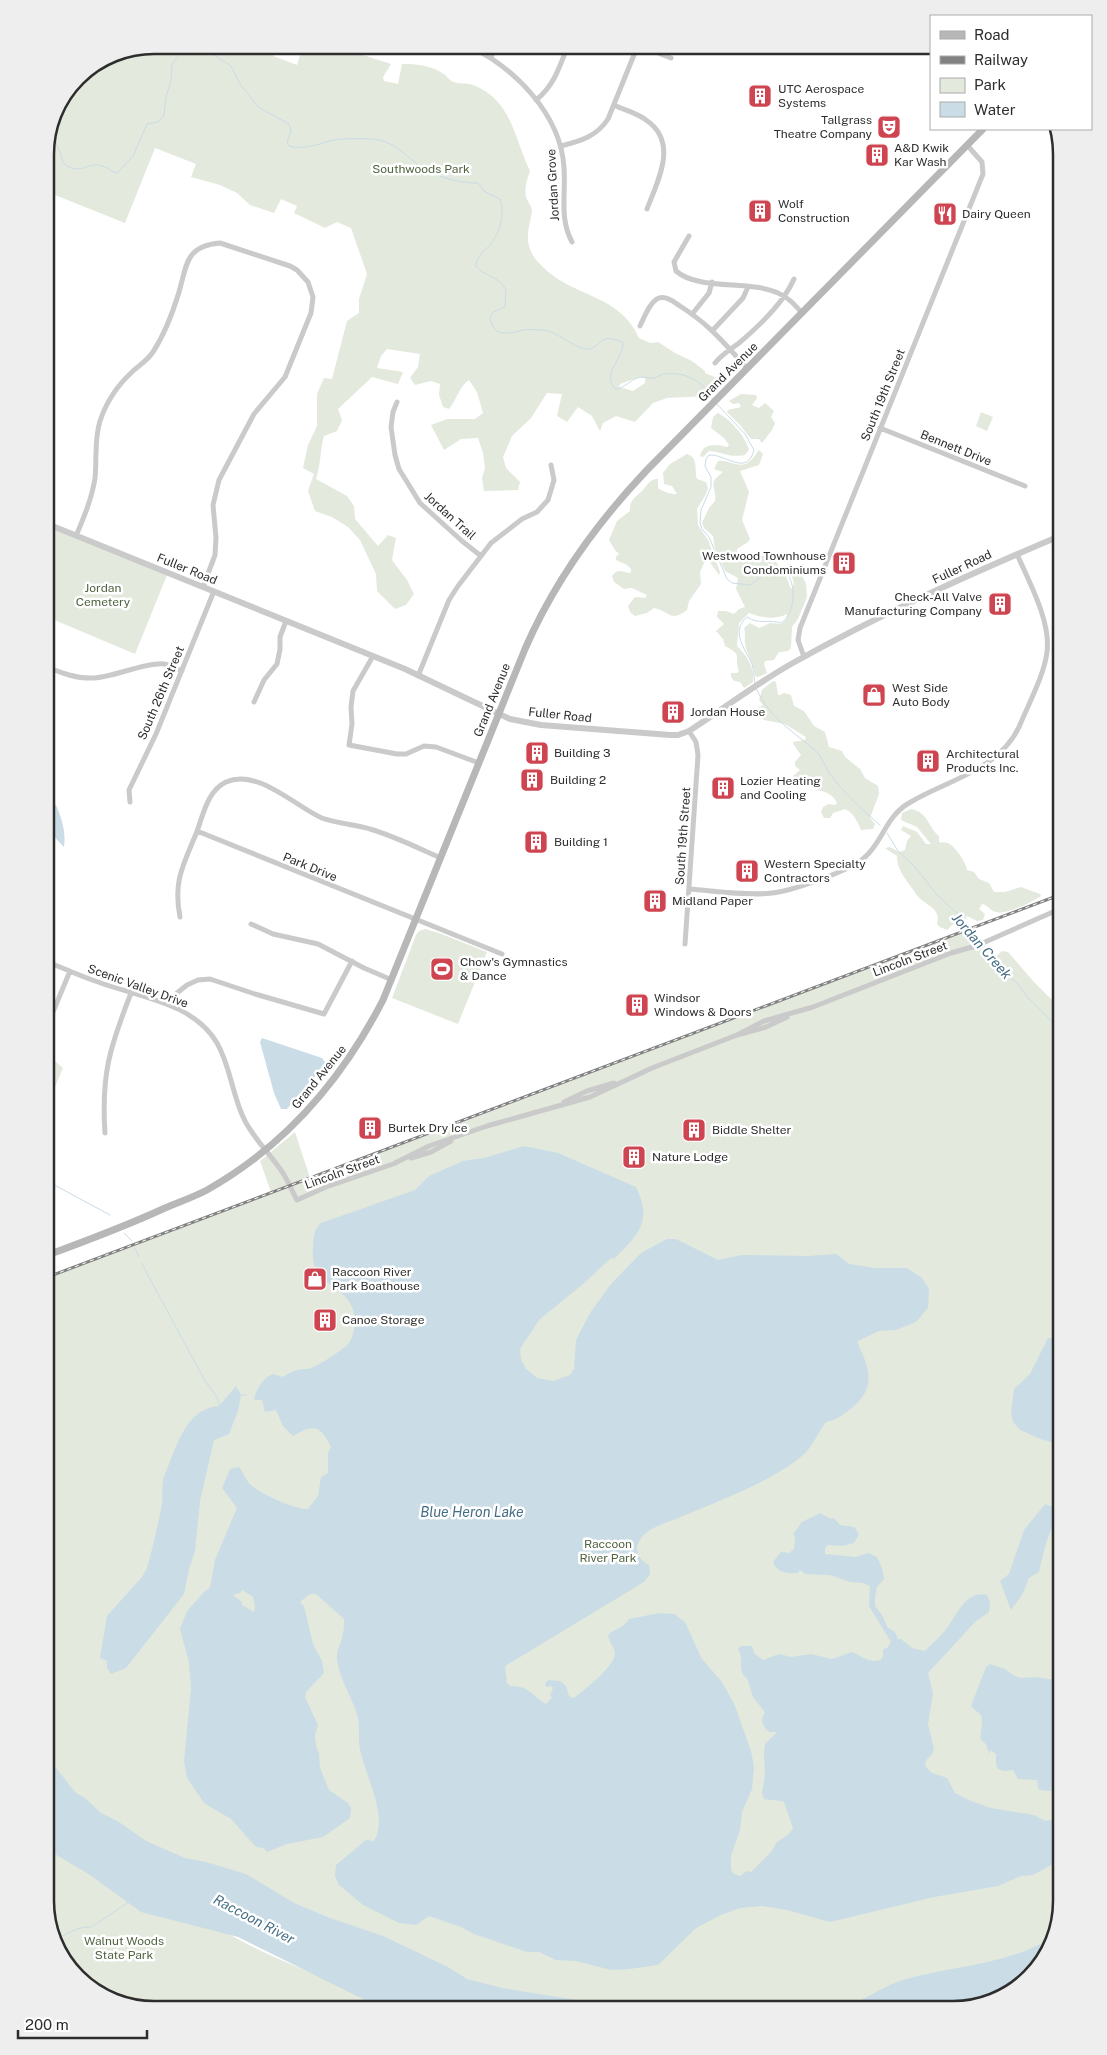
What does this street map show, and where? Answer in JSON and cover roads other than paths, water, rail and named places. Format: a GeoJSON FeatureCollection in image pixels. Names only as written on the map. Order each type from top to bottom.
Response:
{"type":"FeatureCollection","features":[{"type":"Feature","properties":{"kind":"main road","name":"Grand Avenue"},"geometry":{"type":"LineString","coordinates":[[54,1253],[120,1228],[207,1190],[265,1150],[293,1126],[338,1075],[370,1025],[392,980],[537,623],[573,560],[623,495],[982,130]]}},
{"type":"Feature","properties":{"kind":"street","name":"Jordan Grove"},"geometry":{"type":"LineString","coordinates":[[485,54],[516,78],[536,100],[550,120],[561,146],[564,168],[563,216],[567,233],[572,242]]}},
{"type":"Feature","properties":{"kind":"street"},"geometry":{"type":"LineString","coordinates":[[536,100],[553,83],[564,54]]}},
{"type":"Feature","properties":{"kind":"street"},"geometry":{"type":"LineString","coordinates":[[561,146],[589,138],[608,119],[634,54]]}},
{"type":"Feature","properties":{"kind":"street"},"geometry":{"type":"LineString","coordinates":[[661,54],[671,58]]}},
{"type":"Feature","properties":{"kind":"street"},"geometry":{"type":"LineString","coordinates":[[614,105],[647,120],[662,141],[663,166],[647,209]]}},
{"type":"Feature","properties":{"kind":"street","name":"South 19th Street"},"geometry":{"type":"LineString","coordinates":[[804,657],[799,646],[798,635],[983,174],[984,167],[982,162],[967,145]]}},
{"type":"Feature","properties":{"kind":"street"},"geometry":{"type":"LineString","coordinates":[[689,236],[674,262],[678,272],[689,279],[770,290],[785,296],[802,312]]}},
{"type":"Feature","properties":{"kind":"street"},"geometry":{"type":"LineString","coordinates":[[76,536],[93,489],[95,442],[104,409],[123,381],[149,357],[157,345],[179,293],[184,268],[191,256],[199,248],[209,244],[220,243],[231,245],[297,270],[308,282],[312,294],[312,313],[285,377],[254,414],[219,480],[214,505],[215,555],[203,587]]}},
{"type":"Feature","properties":{"kind":"street"},"geometry":{"type":"LineString","coordinates":[[715,363],[723,354],[741,342],[785,296],[794,279]]}},
{"type":"Feature","properties":{"kind":"street"},"geometry":{"type":"LineString","coordinates":[[693,313],[709,293],[712,282]]}},
{"type":"Feature","properties":{"kind":"street"},"geometry":{"type":"LineString","coordinates":[[713,330],[743,298],[748,287]]}},
{"type":"Feature","properties":{"kind":"street"},"geometry":{"type":"LineString","coordinates":[[640,326],[653,302],[659,298],[666,298],[693,313],[713,330],[747,368]]}},
{"type":"Feature","properties":{"kind":"street","name":"Jordan Trail"},"geometry":{"type":"LineString","coordinates":[[397,402],[393,412],[391,427],[393,448],[399,469],[420,503],[481,556]]}},
{"type":"Feature","properties":{"kind":"street","name":"Bennett Drive"},"geometry":{"type":"LineString","coordinates":[[880,428],[1025,486]]}},
{"type":"Feature","properties":{"kind":"street"},"geometry":{"type":"LineString","coordinates":[[418,676],[452,595],[491,543],[527,516],[537,512],[546,503],[553,488],[554,480],[551,465]]}},
{"type":"Feature","properties":{"kind":"street","name":"Fuller Road"},"geometry":{"type":"LineString","coordinates":[[54,527],[373,656],[519,722],[670,735],[678,735],[689,731],[762,682],[804,657],[950,584],[1053,539]]}},
{"type":"Feature","properties":{"kind":"street"},"geometry":{"type":"LineString","coordinates":[[689,889],[773,893],[793,889],[843,870],[862,860],[870,852],[886,824],[899,810],[984,765],[1000,754],[1017,732],[1044,665],[1047,652],[1047,632],[1041,612],[1017,554]]}},
{"type":"Feature","properties":{"kind":"street","name":"South 26th Street"},"geometry":{"type":"LineString","coordinates":[[130,802],[129,790],[156,734],[214,591]]}},
{"type":"Feature","properties":{"kind":"street"},"geometry":{"type":"LineString","coordinates":[[254,702],[264,680],[277,664],[280,637],[286,621]]}},
{"type":"Feature","properties":{"kind":"street"},"geometry":{"type":"LineString","coordinates":[[373,656],[353,691],[349,745],[397,754],[406,754],[424,746],[436,747],[479,763]]}},
{"type":"Feature","properties":{"kind":"street"},"geometry":{"type":"LineString","coordinates":[[54,669],[75,677],[89,678],[105,677],[159,664],[182,671]]}},
{"type":"Feature","properties":{"kind":"street","name":"South 19th Street"},"geometry":{"type":"LineString","coordinates":[[685,944],[698,755],[696,742],[689,731]]}},
{"type":"Feature","properties":{"kind":"street"},"geometry":{"type":"LineString","coordinates":[[180,917],[177,894],[178,879],[211,795],[219,786],[235,780],[252,781],[283,793],[321,817],[339,824],[370,829],[441,858]]}},
{"type":"Feature","properties":{"kind":"street","name":"Park Drive"},"geometry":{"type":"LineString","coordinates":[[197,831],[502,954]]}},
{"type":"Feature","properties":{"kind":"street","name":"Lincoln Street"},"geometry":{"type":"LineString","coordinates":[[265,1150],[283,1173],[297,1200],[326,1187],[395,1163],[429,1146],[542,1110],[590,1097],[632,1077],[737,1035],[764,1021],[791,1014],[951,953],[976,946],[1053,912]]}},
{"type":"Feature","properties":{"kind":"street"},"geometry":{"type":"LineString","coordinates":[[251,924],[273,934],[318,944],[392,980]]}},
{"type":"Feature","properties":{"kind":"street"},"geometry":{"type":"LineString","coordinates":[[169,1006],[177,993],[187,984],[198,980],[210,979],[324,1014],[352,961]]}},
{"type":"Feature","properties":{"kind":"street","name":"Scenic Valley Drive"},"geometry":{"type":"LineString","coordinates":[[54,965],[169,1006],[195,1019],[216,1041],[226,1062],[238,1106],[252,1133],[265,1150]]}},
{"type":"Feature","properties":{"kind":"street"},"geometry":{"type":"LineString","coordinates":[[54,1010],[70,971]]}},
{"type":"Feature","properties":{"kind":"street"},"geometry":{"type":"LineString","coordinates":[[105,1133],[103,1106],[105,1076],[111,1047],[131,993]]}},
{"type":"Feature","properties":{"kind":"water"},"geometry":{"type":"Polygon","coordinates":[[[54,804],[62,820],[64,847],[54,836],[54,804]]]}},
{"type":"Feature","properties":{"kind":"water"},"geometry":{"type":"Polygon","coordinates":[[[262,1038],[322,1058],[325,1062],[287,1109],[281,1109],[274,1093],[260,1042],[262,1038]]]}},
{"type":"Feature","properties":{"kind":"water","name":"Blue Heron Lake"},"geometry":{"type":"Polygon","coordinates":[[[524,1146],[558,1153],[636,1187],[641,1199],[643,1219],[630,1243],[614,1259],[611,1258],[540,1319],[520,1349],[521,1359],[526,1369],[537,1378],[553,1381],[570,1375],[574,1369],[576,1340],[590,1313],[611,1284],[641,1253],[667,1239],[676,1239],[718,1260],[742,1255],[808,1256],[836,1254],[849,1264],[875,1268],[907,1268],[922,1278],[929,1289],[928,1308],[916,1322],[896,1330],[879,1331],[858,1341],[868,1370],[869,1377],[866,1389],[859,1401],[844,1414],[826,1422],[809,1449],[802,1456],[776,1474],[760,1482],[646,1533],[639,1541],[637,1549],[642,1560],[649,1565],[650,1574],[644,1582],[505,1666],[507,1683],[510,1686],[526,1689],[546,1704],[552,1698],[550,1695],[553,1688],[552,1686],[546,1687],[545,1684],[548,1680],[560,1681],[566,1686],[569,1696],[574,1698],[610,1665],[615,1654],[608,1636],[629,1619],[660,1613],[674,1614],[685,1622],[702,1659],[722,1682],[735,1706],[751,1751],[754,1767],[752,1789],[742,1812],[740,1830],[731,1856],[731,1870],[734,1874],[740,1876],[747,1871],[751,1872],[772,1851],[776,1843],[790,1833],[793,1828],[784,1802],[764,1799],[762,1793],[765,1776],[765,1744],[777,1732],[769,1732],[763,1725],[762,1720],[765,1712],[753,1697],[747,1678],[742,1672],[741,1657],[738,1649],[741,1646],[752,1646],[755,1654],[763,1660],[779,1654],[791,1657],[811,1654],[832,1659],[852,1652],[868,1660],[875,1661],[881,1660],[883,1649],[887,1648],[891,1642],[869,1606],[870,1586],[830,1575],[805,1574],[800,1570],[798,1573],[787,1573],[780,1571],[775,1566],[773,1562],[781,1552],[789,1553],[794,1549],[795,1536],[793,1534],[802,1522],[820,1513],[831,1519],[834,1518],[840,1525],[854,1527],[859,1534],[854,1543],[842,1546],[828,1545],[825,1548],[825,1554],[856,1557],[868,1553],[877,1557],[884,1579],[877,1587],[875,1606],[888,1628],[895,1632],[898,1639],[901,1639],[912,1648],[925,1651],[945,1631],[968,1600],[980,1594],[987,1595],[990,1602],[989,1612],[975,1622],[928,1673],[933,1693],[928,1724],[934,1749],[932,1755],[926,1760],[925,1766],[932,1773],[947,1778],[955,1793],[971,1801],[991,1808],[1034,1815],[1046,1821],[1053,1819],[1053,1864],[1033,1875],[1021,1876],[998,1886],[934,1897],[830,1922],[787,1910],[762,1906],[740,1908],[696,1928],[658,1965],[629,1969],[611,1970],[576,1961],[556,1960],[539,1952],[527,1952],[474,1934],[461,1927],[429,1916],[416,1925],[399,1923],[363,1905],[339,1885],[335,1876],[336,1865],[366,1840],[374,1841],[378,1831],[379,1820],[360,1749],[358,1718],[337,1660],[344,1619],[316,1594],[310,1594],[301,1601],[301,1604],[304,1606],[313,1644],[322,1661],[324,1673],[306,1692],[305,1697],[318,1725],[315,1736],[320,1768],[329,1790],[348,1803],[351,1808],[350,1818],[323,1837],[287,1844],[267,1852],[264,1848],[256,1847],[231,1819],[204,1803],[187,1778],[184,1761],[191,1689],[189,1662],[180,1629],[187,1611],[210,1588],[215,1560],[237,1508],[222,1488],[230,1469],[239,1467],[254,1488],[286,1504],[308,1509],[318,1496],[321,1477],[328,1473],[328,1453],[331,1447],[323,1434],[311,1428],[293,1436],[283,1426],[276,1410],[265,1412],[262,1400],[255,1400],[254,1398],[261,1384],[269,1376],[273,1374],[283,1377],[300,1369],[316,1366],[341,1350],[352,1338],[355,1320],[349,1302],[320,1275],[314,1265],[313,1244],[316,1230],[321,1223],[415,1190],[429,1176],[463,1161],[484,1158],[524,1146]],[[242,1590],[240,1593],[233,1595],[242,1602],[242,1605],[254,1612],[253,1597],[242,1590]]]}},
{"type":"Feature","properties":{"kind":"water"},"geometry":{"type":"Polygon","coordinates":[[[1048,1338],[1053,1338],[1053,1442],[1020,1430],[1013,1422],[1011,1413],[1014,1389],[1030,1374],[1048,1338]]]}},
{"type":"Feature","properties":{"kind":"water"},"geometry":{"type":"Polygon","coordinates":[[[236,1386],[241,1395],[238,1411],[229,1434],[214,1440],[200,1501],[195,1551],[184,1594],[126,1668],[111,1674],[107,1668],[107,1661],[100,1658],[107,1616],[142,1577],[147,1568],[162,1504],[164,1477],[178,1442],[183,1431],[198,1414],[207,1408],[219,1406],[236,1386]]]}},
{"type":"Feature","properties":{"kind":"water"},"geometry":{"type":"Polygon","coordinates":[[[1045,1504],[1053,1506],[1053,1526],[1039,1572],[1029,1578],[1022,1595],[1011,1610],[1000,1581],[1009,1574],[1024,1530],[1045,1504]]]}},
{"type":"Feature","properties":{"kind":"water"},"geometry":{"type":"Polygon","coordinates":[[[990,1664],[1005,1669],[1020,1678],[1036,1677],[1053,1680],[1053,1790],[1039,1790],[1037,1780],[1018,1779],[1013,1770],[1004,1771],[998,1769],[996,1754],[991,1750],[989,1754],[986,1744],[981,1740],[981,1717],[971,1706],[986,1667],[990,1664]]]}},
{"type":"Feature","properties":{"kind":"water","name":"Raccoon River"},"geometry":{"type":"Polygon","coordinates":[[[54,1765],[75,1792],[85,1798],[101,1813],[119,1822],[146,1841],[185,1858],[246,1874],[294,1903],[330,1918],[383,1936],[448,1967],[467,1979],[502,1988],[576,2000],[623,2001],[367,2001],[238,1937],[141,1912],[90,1875],[54,1853],[54,1765]]]}},
{"type":"Feature","properties":{"kind":"water"},"geometry":{"type":"Polygon","coordinates":[[[1045,1941],[1036,1957],[1024,1972],[1014,1981],[992,1994],[960,2001],[859,2001],[903,1980],[979,1964],[1017,1954],[1045,1941]]]}},
{"type":"Feature","properties":{"kind":"waterway","name":"Jordan Creek"},"geometry":{"type":"LineString","coordinates":[[55,140],[63,163],[69,167],[79,169],[97,165],[117,173],[133,156],[147,124],[158,122],[164,115],[172,64],[180,54]]}},
{"type":"Feature","properties":{"kind":"waterway","name":"Jordan Creek"},"geometry":{"type":"LineString","coordinates":[[213,54],[231,66],[240,84],[258,107],[289,124],[291,131],[287,142],[289,146],[304,147],[339,139],[379,140],[396,147],[420,166],[433,173],[455,181],[478,183],[485,192],[500,199],[502,217],[497,234],[491,244],[479,256],[476,266],[479,270],[499,281],[506,290],[505,307],[493,312],[490,318],[498,332],[548,331],[584,349],[592,348],[604,340],[614,339],[622,342],[623,345],[610,378],[615,389],[623,387],[638,378],[654,378],[664,374],[680,374],[700,383],[713,400]]}},
{"type":"Feature","properties":{"kind":"waterway","name":"Jordan Creek"},"geometry":{"type":"LineString","coordinates":[[716,403],[745,434],[754,450],[751,458],[741,463],[709,455],[706,459],[705,466],[711,477],[711,487],[701,510],[700,523],[702,529],[709,537],[727,579],[732,583],[750,585],[771,569],[782,569],[787,573],[792,587],[793,596],[790,612],[781,623],[756,621],[747,617],[742,622],[739,634],[752,664],[755,684]]}},
{"type":"Feature","properties":{"kind":"waterway","name":"Jordan Creek"},"geometry":{"type":"LineString","coordinates":[[756,688],[774,716],[816,751],[841,788],[880,825]]}},
{"type":"Feature","properties":{"kind":"waterway","name":"Jordan Creek"},"geometry":{"type":"LineString","coordinates":[[887,833],[898,851],[915,867],[937,895],[961,917],[980,941]]}},
{"type":"Feature","properties":{"kind":"waterway","name":"Jordan Creek"},"geometry":{"type":"LineString","coordinates":[[983,944],[996,964],[1017,983],[1028,998],[1053,1022]]}},
{"type":"Feature","properties":{"kind":"waterway"},"geometry":{"type":"LineString","coordinates":[[54,1185],[110,1215]]}},
{"type":"Feature","properties":{"kind":"waterway"},"geometry":{"type":"LineString","coordinates":[[124,1233],[132,1241]]}},
{"type":"Feature","properties":{"kind":"waterway"},"geometry":{"type":"LineString","coordinates":[[135,1248],[139,1257]]}},
{"type":"Feature","properties":{"kind":"waterway"},"geometry":{"type":"LineString","coordinates":[[142,1264],[205,1381],[217,1397],[220,1407]]}},
{"type":"Feature","properties":{"kind":"waterway"},"geometry":{"type":"LineString","coordinates":[[60,1938],[76,1929],[91,1927],[129,1902]]}},
{"type":"Feature","properties":{"kind":"railway"},"geometry":{"type":"LineString","coordinates":[[54,1275],[1053,897]]}},
{"type":"Feature","properties":{"kind":"place","name":"UTC Aerospace Systems"},"geometry":{"type":"Point","coordinates":[760,96]}},
{"type":"Feature","properties":{"kind":"place","name":"Tallgrass Theatre Company"},"geometry":{"type":"Point","coordinates":[889,127]}},
{"type":"Feature","properties":{"kind":"place","name":"A&D Kwik Kar Wash"},"geometry":{"type":"Point","coordinates":[877,155]}},
{"type":"Feature","properties":{"kind":"place","name":"Wolf Construction"},"geometry":{"type":"Point","coordinates":[760,211]}},
{"type":"Feature","properties":{"kind":"place","name":"Dairy Queen"},"geometry":{"type":"Point","coordinates":[945,214]}},
{"type":"Feature","properties":{"kind":"place","name":"Westwood Townhouse Condominiums"},"geometry":{"type":"Point","coordinates":[844,563]}},
{"type":"Feature","properties":{"kind":"place","name":"Check-All Valve Manufacturing Company"},"geometry":{"type":"Point","coordinates":[1000,604]}},
{"type":"Feature","properties":{"kind":"place","name":"West Side Auto Body"},"geometry":{"type":"Point","coordinates":[874,695]}},
{"type":"Feature","properties":{"kind":"place","name":"Jordan House"},"geometry":{"type":"Point","coordinates":[673,712]}},
{"type":"Feature","properties":{"kind":"place","name":"Building 3"},"geometry":{"type":"Point","coordinates":[537,753]}},
{"type":"Feature","properties":{"kind":"place","name":"Architectural Products Inc."},"geometry":{"type":"Point","coordinates":[928,761]}},
{"type":"Feature","properties":{"kind":"place","name":"Building 2"},"geometry":{"type":"Point","coordinates":[532,780]}},
{"type":"Feature","properties":{"kind":"place","name":"Lozier Heating and Cooling"},"geometry":{"type":"Point","coordinates":[723,788]}},
{"type":"Feature","properties":{"kind":"place","name":"Building 1"},"geometry":{"type":"Point","coordinates":[536,842]}},
{"type":"Feature","properties":{"kind":"place","name":"Western Specialty Contractors"},"geometry":{"type":"Point","coordinates":[747,871]}},
{"type":"Feature","properties":{"kind":"place","name":"Midland Paper"},"geometry":{"type":"Point","coordinates":[655,901]}},
{"type":"Feature","properties":{"kind":"place","name":"Chow's Gymnastics & Dance"},"geometry":{"type":"Point","coordinates":[442,969]}},
{"type":"Feature","properties":{"kind":"place","name":"Windsor Windows & Doors"},"geometry":{"type":"Point","coordinates":[637,1005]}},
{"type":"Feature","properties":{"kind":"place","name":"Burtek Dry Ice"},"geometry":{"type":"Point","coordinates":[370,1128]}},
{"type":"Feature","properties":{"kind":"place","name":"Biddle Shelter"},"geometry":{"type":"Point","coordinates":[694,1130]}},
{"type":"Feature","properties":{"kind":"place","name":"Nature Lodge"},"geometry":{"type":"Point","coordinates":[634,1157]}},
{"type":"Feature","properties":{"kind":"place","name":"Raccoon River Park Boathouse"},"geometry":{"type":"Point","coordinates":[315,1279]}},
{"type":"Feature","properties":{"kind":"place","name":"Canoe Storage"},"geometry":{"type":"Point","coordinates":[325,1320]}},
{"type":"Feature","properties":{"kind":"park label","name":"Southwoods Park"},"geometry":{"type":"Point","coordinates":[421,169]}},
{"type":"Feature","properties":{"kind":"park label","name":"Jordan Cemetery"},"geometry":{"type":"Point","coordinates":[103,595]}},
{"type":"Feature","properties":{"kind":"park label","name":"Raccoon River Park"},"geometry":{"type":"Point","coordinates":[608,1551]}},
{"type":"Feature","properties":{"kind":"park label","name":"Walnut Woods State Park"},"geometry":{"type":"Point","coordinates":[124,1948]}}]}
